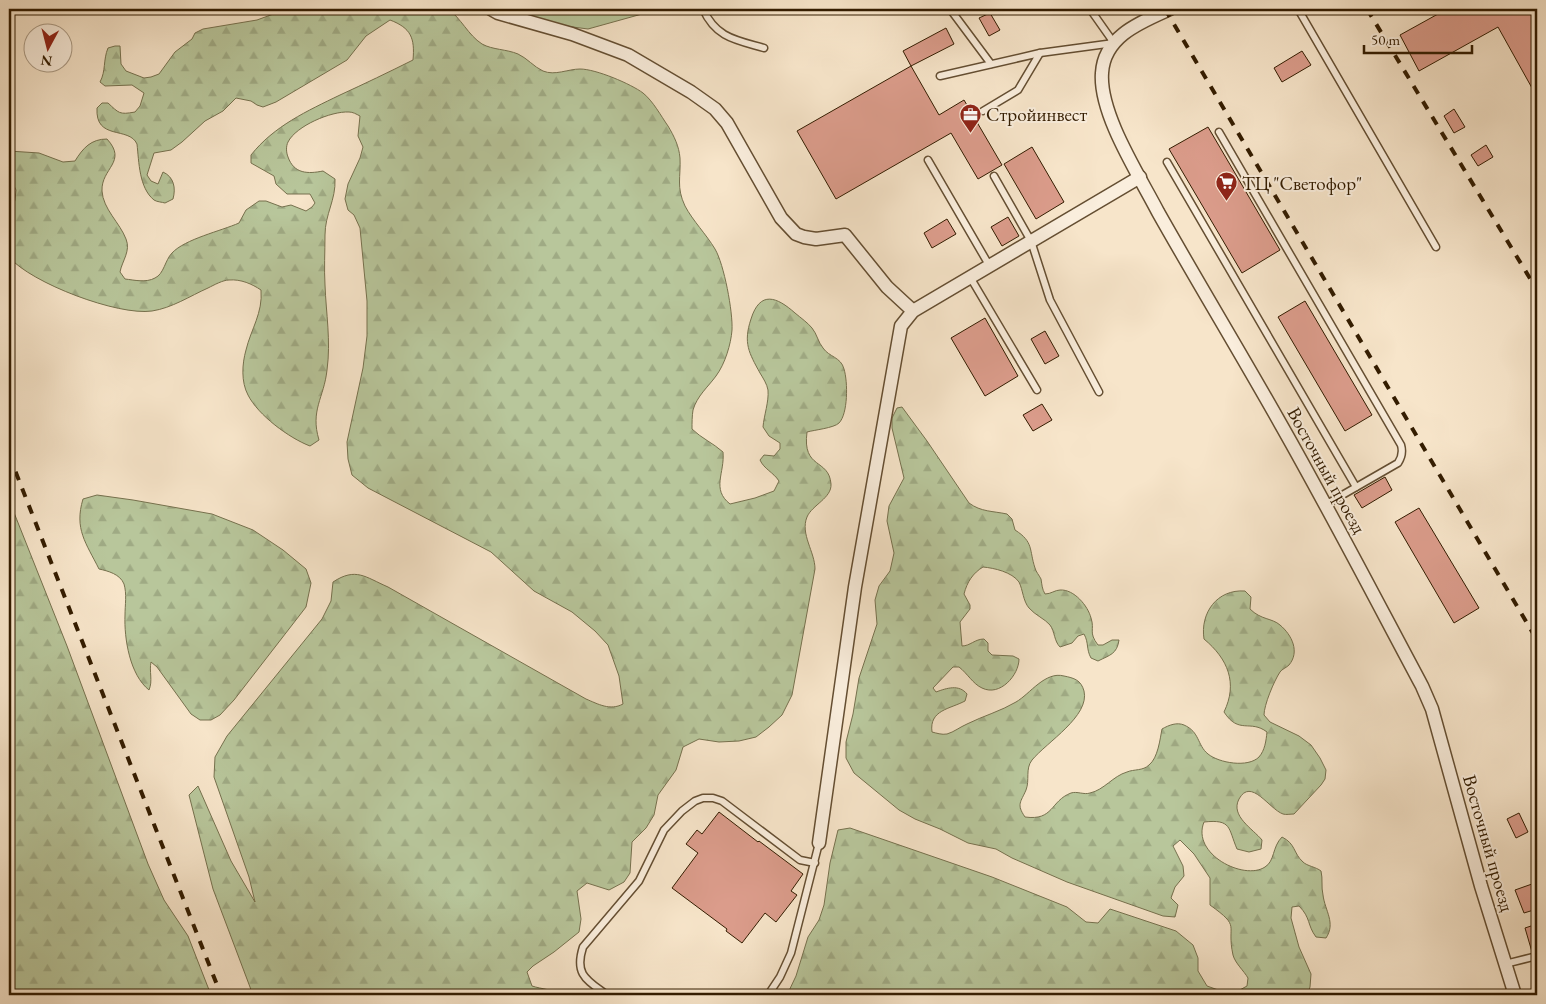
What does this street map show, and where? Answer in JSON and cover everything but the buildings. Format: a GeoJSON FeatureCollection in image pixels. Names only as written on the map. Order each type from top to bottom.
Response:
{"type":"FeatureCollection","features":[{"type":"Feature","properties":{"kind":"street"},"geometry":{"type":"LineString","coordinates":[[491,9],[527,22],[572,34],[628,55],[715,109],[727,123],[786,224],[796,234],[804,237],[816,239],[845,235],[887,287],[913,311]]}},
{"type":"Feature","properties":{"kind":"street","name":"Восточный проезд"},"geometry":{"type":"LineString","coordinates":[[1170,9],[1122,33],[1107,52],[1101,75],[1103,97],[1110,119],[1182,255],[1280,424],[1422,686],[1432,709],[1481,886],[1515,995]]}},
{"type":"Feature","properties":{"kind":"street"},"geometry":{"type":"LineString","coordinates":[[819,843],[855,587],[901,326],[913,311],[1140,177]]}},
{"type":"Feature","properties":{"kind":"lane"},"geometry":{"type":"LineString","coordinates":[[703,9],[708,20],[718,31],[730,38],[764,48]]}},
{"type":"Feature","properties":{"kind":"lane"},"geometry":{"type":"LineString","coordinates":[[950,9],[991,64]]}},
{"type":"Feature","properties":{"kind":"lane"},"geometry":{"type":"LineString","coordinates":[[940,76],[1040,53],[1114,43],[1090,9]]}},
{"type":"Feature","properties":{"kind":"lane"},"geometry":{"type":"LineString","coordinates":[[1298,9],[1436,246]]}},
{"type":"Feature","properties":{"kind":"lane"},"geometry":{"type":"LineString","coordinates":[[982,111],[1018,90],[1040,53]]}},
{"type":"Feature","properties":{"kind":"lane"},"geometry":{"type":"LineString","coordinates":[[1219,132],[1403,451],[1402,458],[1398,463],[1325,505]]}},
{"type":"Feature","properties":{"kind":"lane"},"geometry":{"type":"LineString","coordinates":[[928,160],[989,265]]}},
{"type":"Feature","properties":{"kind":"lane"},"geometry":{"type":"LineString","coordinates":[[1167,162],[1356,487]]}},
{"type":"Feature","properties":{"kind":"lane"},"geometry":{"type":"LineString","coordinates":[[994,176],[1031,241],[1050,300],[1099,392]]}},
{"type":"Feature","properties":{"kind":"lane"},"geometry":{"type":"LineString","coordinates":[[970,277],[1037,390]]}},
{"type":"Feature","properties":{"kind":"lane"},"geometry":{"type":"LineString","coordinates":[[607,995],[584,978],[580,969],[580,957],[583,947],[640,881],[664,830],[694,801],[703,798],[713,798],[722,801],[800,860],[815,863]]}},
{"type":"Feature","properties":{"kind":"lane"},"geometry":{"type":"LineString","coordinates":[[768,995],[780,977],[791,953],[819,843]]}},
{"type":"Feature","properties":{"kind":"lane"},"geometry":{"type":"LineString","coordinates":[[1505,964],[1537,956]]}},
{"type":"Feature","properties":{"kind":"green space"},"geometry":{"type":"Polygon","coordinates":[[[287,9],[448,9],[477,40],[486,46],[518,54],[543,71],[557,73],[580,69],[604,74],[638,89],[650,100],[676,141],[680,158],[682,199],[688,212],[715,249],[722,265],[727,288],[732,322],[729,348],[719,371],[695,405],[692,429],[723,452],[720,486],[724,498],[730,504],[774,491],[779,481],[760,460],[764,455],[774,456],[780,449],[780,443],[769,436],[763,427],[768,390],[750,353],[747,341],[751,319],[759,304],[764,300],[770,299],[776,300],[788,307],[814,330],[823,348],[838,359],[844,369],[846,405],[842,419],[833,426],[807,432],[808,452],[826,470],[831,484],[828,493],[813,509],[805,523],[806,536],[815,569],[792,695],[782,715],[756,737],[739,741],[719,742],[699,739],[683,747],[676,770],[658,795],[654,815],[646,828],[632,842],[630,873],[624,882],[609,890],[587,883],[577,891],[581,919],[579,932],[527,972],[532,986],[562,995],[253,995],[213,889],[189,795],[198,786],[231,861],[255,902],[249,877],[214,777],[215,757],[227,736],[322,619],[331,601],[333,582],[348,575],[361,575],[388,587],[586,699],[609,707],[623,704],[619,676],[608,645],[595,631],[572,612],[534,591],[491,552],[368,488],[352,475],[348,459],[347,442],[363,368],[367,336],[367,301],[360,228],[354,215],[348,210],[345,199],[348,184],[363,147],[358,136],[360,116],[349,112],[342,112],[324,117],[298,130],[287,145],[288,157],[298,170],[302,172],[323,171],[335,179],[334,194],[325,227],[328,359],[316,420],[319,440],[310,446],[284,432],[266,418],[253,403],[246,390],[243,379],[244,361],[260,306],[261,290],[258,288],[242,281],[227,280],[167,307],[152,311],[137,311],[118,308],[76,296],[36,277],[9,257],[9,220],[16,190],[9,176],[9,151],[39,153],[63,162],[75,161],[88,145],[101,139],[107,139],[113,147],[115,154],[112,165],[105,176],[102,191],[108,210],[126,239],[127,252],[120,272],[125,279],[144,281],[155,278],[172,253],[178,248],[194,239],[239,223],[246,210],[259,201],[266,201],[282,207],[291,205],[306,211],[312,207],[315,203],[310,194],[287,194],[276,184],[274,176],[251,163],[251,155],[270,136],[292,120],[413,60],[413,46],[410,35],[407,30],[397,23],[390,20],[366,36],[347,60],[276,102],[263,107],[251,101],[236,98],[223,111],[205,121],[171,150],[154,153],[147,175],[151,181],[158,184],[163,172],[170,177],[173,183],[173,199],[165,203],[154,200],[145,189],[139,166],[137,144],[127,135],[113,132],[101,125],[98,118],[97,108],[102,103],[108,103],[120,112],[135,112],[140,106],[144,93],[132,85],[105,86],[100,82],[108,48],[120,46],[121,64],[126,71],[144,78],[151,77],[159,74],[175,52],[192,39],[195,33],[203,29],[257,20],[287,9]]]}},
{"type":"Feature","properties":{"kind":"green space"},"geometry":{"type":"Polygon","coordinates":[[[506,9],[660,9],[588,29],[550,24],[506,9]]]}},
{"type":"Feature","properties":{"kind":"green space"},"geometry":{"type":"Polygon","coordinates":[[[902,407],[969,503],[983,510],[1007,514],[1012,519],[1015,530],[1025,538],[1030,547],[1035,569],[1041,579],[1045,594],[1065,590],[1080,599],[1089,613],[1092,622],[1092,634],[1098,645],[1103,645],[1112,640],[1119,640],[1115,651],[1098,661],[1091,658],[1084,634],[1078,636],[1072,643],[1060,647],[1050,625],[1027,605],[1019,582],[1012,576],[983,567],[973,575],[969,582],[964,594],[970,609],[960,622],[962,646],[984,639],[988,643],[988,651],[992,655],[1013,656],[1019,659],[1018,665],[1012,678],[1002,687],[995,690],[982,688],[959,667],[953,667],[933,688],[936,692],[949,688],[960,689],[967,694],[965,701],[937,715],[932,725],[932,732],[947,734],[952,732],[1016,702],[1044,680],[1057,675],[1074,679],[1081,684],[1084,691],[1081,710],[1066,728],[1030,763],[1026,790],[1020,803],[1025,817],[1041,816],[1047,813],[1064,796],[1076,792],[1088,793],[1095,791],[1122,774],[1147,767],[1157,753],[1162,729],[1173,724],[1184,725],[1193,731],[1204,750],[1219,760],[1241,763],[1259,757],[1266,742],[1267,732],[1261,728],[1235,723],[1224,712],[1230,691],[1230,681],[1225,663],[1204,639],[1203,629],[1205,620],[1212,604],[1219,598],[1235,591],[1245,591],[1251,597],[1250,609],[1258,615],[1277,623],[1288,634],[1293,644],[1294,655],[1289,665],[1281,671],[1275,681],[1267,699],[1264,715],[1270,722],[1299,736],[1311,745],[1326,770],[1325,779],[1294,814],[1283,814],[1255,793],[1249,791],[1244,793],[1237,805],[1238,811],[1244,822],[1262,840],[1261,849],[1249,852],[1237,849],[1228,826],[1220,822],[1204,822],[1202,834],[1205,844],[1212,854],[1222,862],[1233,867],[1256,870],[1265,867],[1282,837],[1290,843],[1303,862],[1321,871],[1322,892],[1330,922],[1329,933],[1326,938],[1316,937],[1303,910],[1299,906],[1292,907],[1291,918],[1299,947],[1311,974],[1307,995],[787,995],[796,976],[808,937],[819,920],[824,905],[830,863],[838,830],[850,828],[992,877],[1067,907],[1086,922],[1098,923],[1110,909],[1176,931],[1193,945],[1198,958],[1198,971],[1207,986],[1221,991],[1238,991],[1247,986],[1248,978],[1233,955],[1229,922],[1210,905],[1210,878],[1194,854],[1180,840],[1173,846],[1183,866],[1184,876],[1175,887],[1171,898],[1178,905],[1175,917],[1163,916],[1067,882],[996,849],[968,843],[915,819],[899,810],[854,773],[846,758],[846,742],[859,678],[877,624],[875,600],[879,586],[890,571],[894,553],[887,521],[889,506],[904,478],[892,428],[892,418],[897,408],[902,407]]]}},
{"type":"Feature","properties":{"kind":"green space"},"geometry":{"type":"Polygon","coordinates":[[[97,495],[212,514],[253,530],[283,550],[306,569],[311,583],[306,607],[234,700],[220,715],[211,720],[200,720],[191,714],[157,667],[151,662],[149,690],[137,675],[127,645],[124,584],[117,575],[99,569],[83,536],[81,527],[80,519],[83,499],[97,495]]]}},
{"type":"Feature","properties":{"kind":"green space"},"geometry":{"type":"Polygon","coordinates":[[[9,500],[67,646],[148,864],[164,900],[188,936],[211,995],[9,995],[9,500]]]}},
{"type":"Feature","properties":{"kind":"railway"},"geometry":{"type":"LineString","coordinates":[[1165,9],[1537,640]]}},
{"type":"Feature","properties":{"kind":"railway"},"geometry":{"type":"LineString","coordinates":[[1367,9],[1537,290]]}},
{"type":"Feature","properties":{"kind":"railway"},"geometry":{"type":"LineString","coordinates":[[9,455],[221,995]]}},
{"type":"Feature","properties":{"kind":"place","name":"Стройинвест"},"geometry":{"type":"Point","coordinates":[970,133]}},
{"type":"Feature","properties":{"kind":"place","name":"ТЦ \"Светофор\""},"geometry":{"type":"Point","coordinates":[1226,202]}}]}
